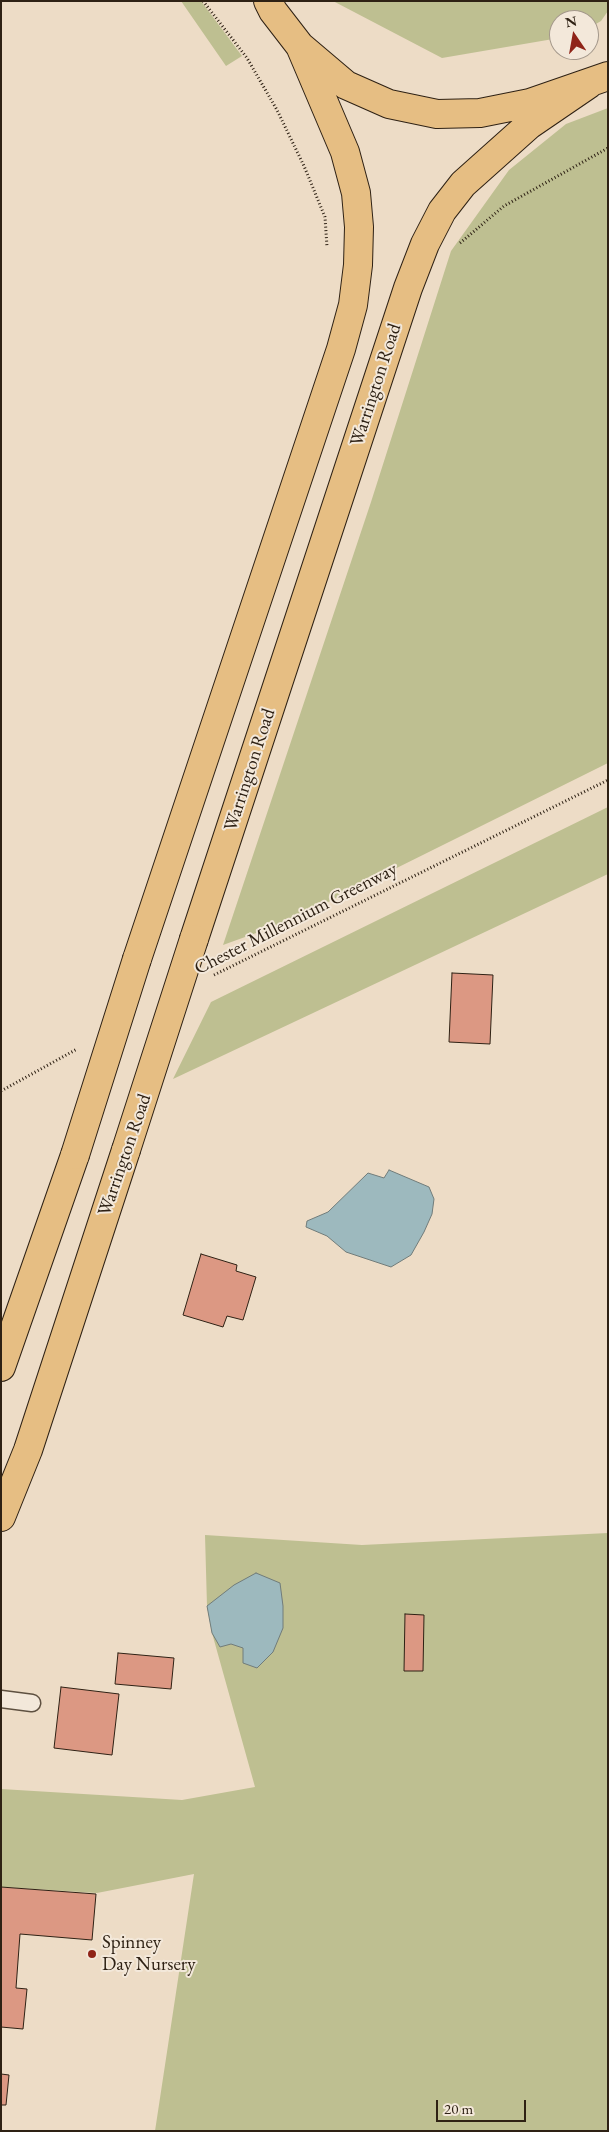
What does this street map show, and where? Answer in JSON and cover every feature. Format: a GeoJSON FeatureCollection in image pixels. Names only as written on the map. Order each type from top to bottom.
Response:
{"type":"FeatureCollection","features":[{"type":"Feature","properties":{"kind":"highway"},"geometry":{"type":"LineString","coordinates":[[268,5],[300,46],[346,85],[389,104],[437,114],[480,113],[521,105],[598,80]]}},
{"type":"Feature","properties":{"kind":"highway"},"geometry":{"type":"LineString","coordinates":[[1,1367],[75,1155],[138,959],[341,349],[353,305],[358,265],[359,227],[356,193],[344,152],[300,46]]}},
{"type":"Feature","properties":{"kind":"highway","name":"Warrington Road"},"geometry":{"type":"LineString","coordinates":[[1,1516],[28,1450],[408,288],[425,244],[442,211],[463,184],[529,125],[598,80]]}},
{"type":"Feature","properties":{"kind":"lane"},"geometry":{"type":"LineString","coordinates":[[1,1698],[32,1703]]}},
{"type":"Feature","properties":{"kind":"path"},"geometry":{"type":"LineString","coordinates":[[203,1],[247,58],[304,166],[325,217],[328,256]]}},
{"type":"Feature","properties":{"kind":"path"},"geometry":{"type":"LineString","coordinates":[[454,248],[504,206],[608,148]]}},
{"type":"Feature","properties":{"kind":"path","name":"Chester Millennium Greenway"},"geometry":{"type":"LineString","coordinates":[[206,980],[608,780]]}},
{"type":"Feature","properties":{"kind":"path"},"geometry":{"type":"LineString","coordinates":[[1,1091],[78,1048]]}},
{"type":"Feature","properties":{"kind":"green space"},"geometry":{"type":"Polygon","coordinates":[[[181,1],[201,1],[242,56],[226,66],[181,1]]]}},
{"type":"Feature","properties":{"kind":"green space"},"geometry":{"type":"Polygon","coordinates":[[[333,1],[608,1],[608,11],[599,22],[599,10],[549,10],[549,40],[442,58],[333,1]]]}},
{"type":"Feature","properties":{"kind":"green space"},"geometry":{"type":"Polygon","coordinates":[[[608,108],[608,763],[292,920],[223,945],[371,502],[451,251],[509,170],[566,124],[608,108]]]}},
{"type":"Feature","properties":{"kind":"green space"},"geometry":{"type":"Polygon","coordinates":[[[608,807],[608,874],[173,1079],[211,1002],[608,807]]]}},
{"type":"Feature","properties":{"kind":"green space"},"geometry":{"type":"Polygon","coordinates":[[[608,1533],[608,2131],[155,2131],[194,1874],[97,1893],[1,1887],[1,1789],[182,1800],[255,1787],[212,1633],[207,1606],[205,1535],[362,1545],[608,1533]]]}},
{"type":"Feature","properties":{"kind":"water"},"geometry":{"type":"Polygon","coordinates":[[[389,1170],[429,1187],[434,1199],[432,1214],[411,1255],[391,1267],[346,1252],[327,1236],[306,1227],[307,1221],[328,1212],[368,1173],[384,1178],[389,1170]]]}},
{"type":"Feature","properties":{"kind":"water"},"geometry":{"type":"Polygon","coordinates":[[[256,1573],[280,1583],[283,1606],[283,1628],[273,1652],[257,1668],[243,1663],[243,1648],[231,1644],[220,1647],[212,1633],[207,1606],[234,1585],[256,1573]]]}},
{"type":"Feature","properties":{"kind":"building"},"geometry":{"type":"Polygon","coordinates":[[[452,973],[493,975],[490,1044],[449,1042],[452,973]]]}},
{"type":"Feature","properties":{"kind":"building"},"geometry":{"type":"Polygon","coordinates":[[[201,1254],[237,1265],[236,1271],[256,1277],[243,1320],[227,1316],[223,1327],[183,1315],[201,1254]]]}},
{"type":"Feature","properties":{"kind":"building"},"geometry":{"type":"Polygon","coordinates":[[[405,1614],[424,1615],[423,1671],[404,1671],[405,1614]]]}},
{"type":"Feature","properties":{"kind":"building"},"geometry":{"type":"Polygon","coordinates":[[[118,1653],[174,1658],[171,1689],[115,1684],[118,1653]]]}},
{"type":"Feature","properties":{"kind":"building"},"geometry":{"type":"Polygon","coordinates":[[[61,1687],[119,1694],[112,1755],[54,1748],[61,1687]]]}},
{"type":"Feature","properties":{"kind":"building"},"geometry":{"type":"Polygon","coordinates":[[[1,1887],[96,1894],[92,1940],[20,1934],[16,1988],[27,1989],[23,2029],[1,2027],[1,1887]]]}},
{"type":"Feature","properties":{"kind":"building"},"geometry":{"type":"Polygon","coordinates":[[[1,2074],[9,2075],[6,2105],[1,2105],[1,2074]]]}},
{"type":"Feature","properties":{"kind":"place","name":"Spinney Day Nursery"},"geometry":{"type":"Point","coordinates":[92,1954]}}]}
